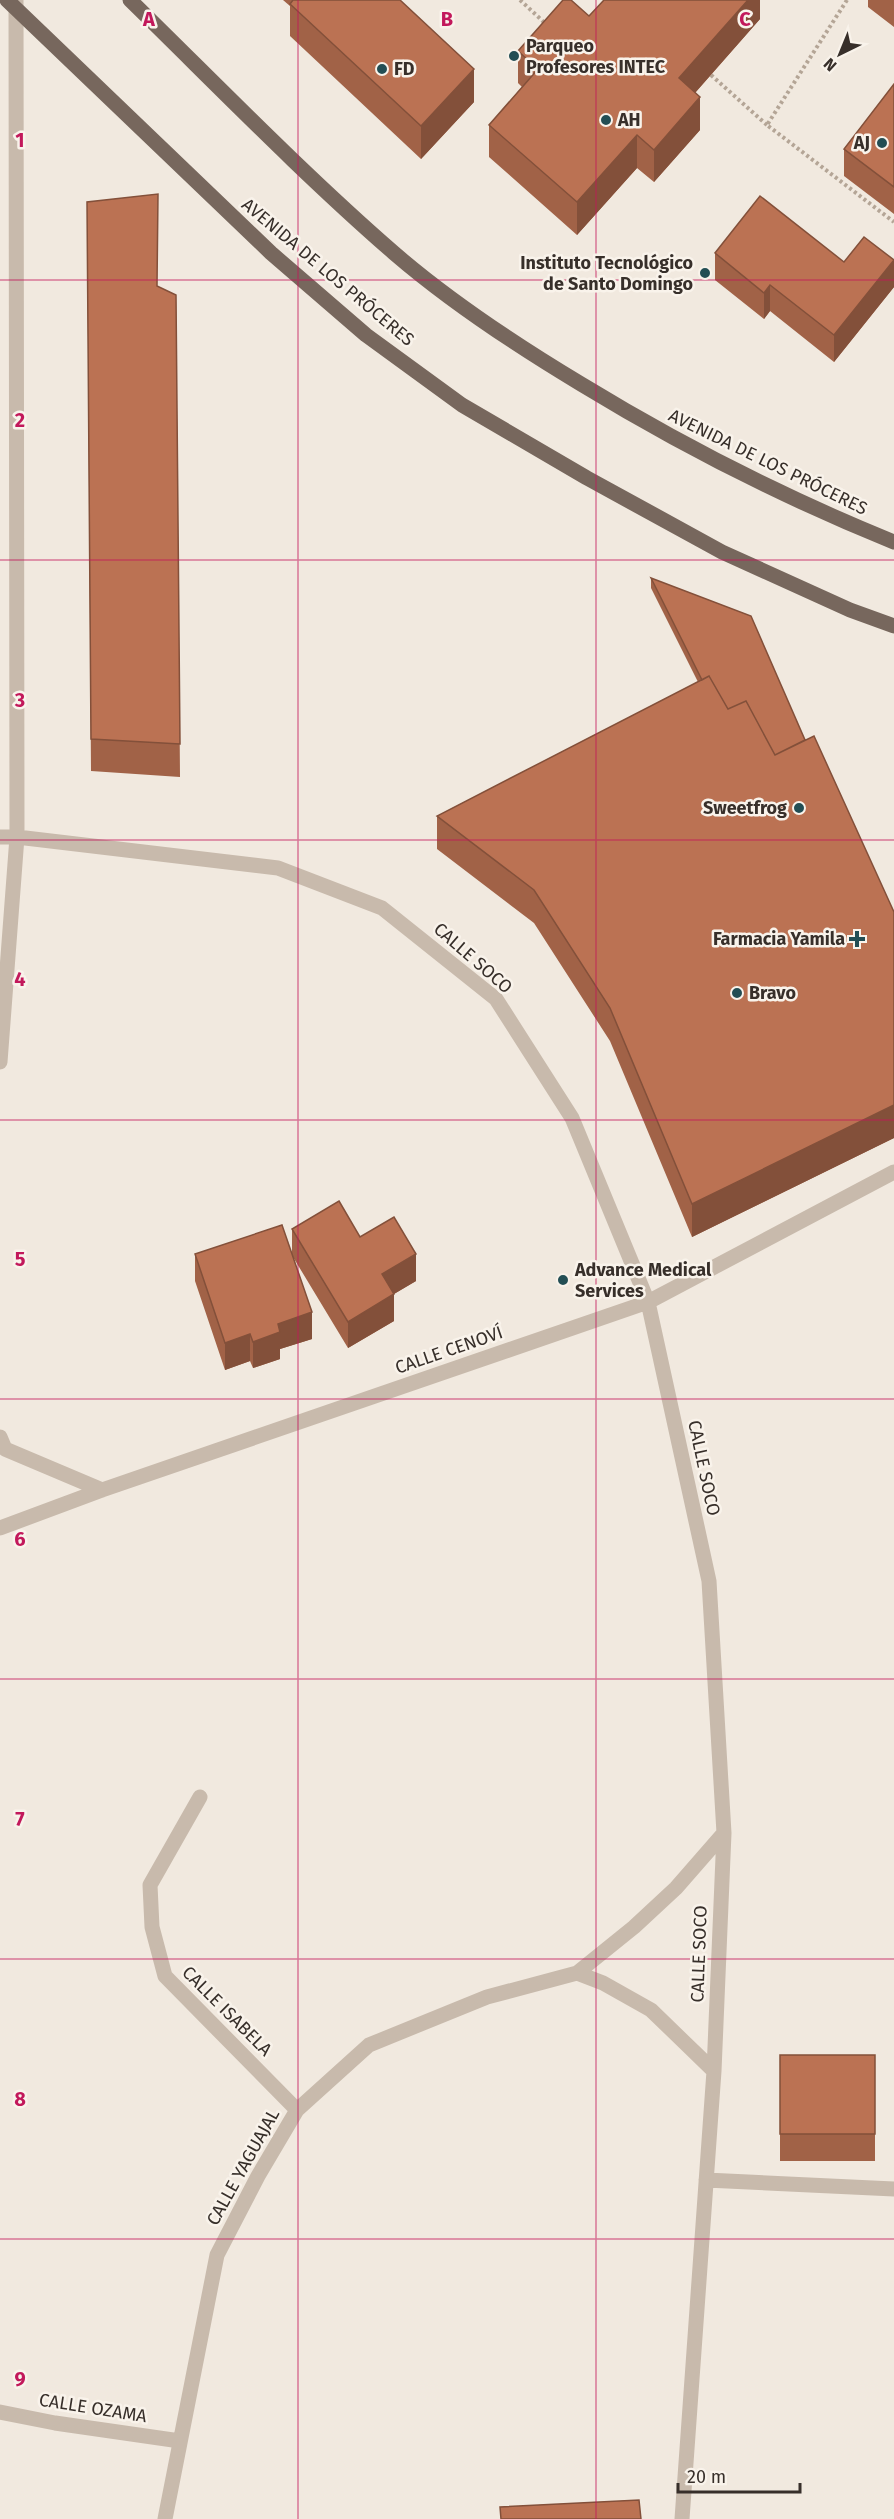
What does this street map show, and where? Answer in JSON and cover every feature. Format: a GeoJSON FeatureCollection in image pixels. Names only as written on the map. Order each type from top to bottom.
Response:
{"type":"FeatureCollection","features":[{"type":"Feature","properties":{"kind":"main road","name":"AVENIDA DE LOS PRÓCERES"},"geometry":{"type":"LineString","coordinates":[[130,0],[278,145],[395,254],[509,341],[658,431],[814,510],[894,542]]}},
{"type":"Feature","properties":{"kind":"main road","name":"AVENIDA DE LOS PRÓCERES"},"geometry":{"type":"LineString","coordinates":[[13,3],[271,253],[366,335],[462,405],[587,478],[722,552],[850,610],[894,626]]}},
{"type":"Feature","properties":{"kind":"street"},"geometry":{"type":"LineString","coordinates":[[0,1062],[17,837],[13,3]]}},
{"type":"Feature","properties":{"kind":"street","name":"CALLE SOCO"},"geometry":{"type":"LineString","coordinates":[[0,837],[17,837],[278,868],[382,908],[496,999],[572,1118],[648,1302],[709,1581],[723,1833],[714,2071],[682,2519]]}},
{"type":"Feature","properties":{"kind":"street","name":"CALLE CENOVÍ"},"geometry":{"type":"LineString","coordinates":[[0,1528],[102,1490],[648,1302],[894,1172]]}},
{"type":"Feature","properties":{"kind":"street"},"geometry":{"type":"LineString","coordinates":[[0,1437],[5,1449],[102,1490]]}},
{"type":"Feature","properties":{"kind":"street","name":"CALLE ISABELA"},"geometry":{"type":"LineString","coordinates":[[200,1797],[150,1884],[152,1928],[165,1976],[297,2110]]}},
{"type":"Feature","properties":{"kind":"street"},"geometry":{"type":"LineString","coordinates":[[577,1973],[634,1927],[676,1888],[723,1833]]}},
{"type":"Feature","properties":{"kind":"street"},"geometry":{"type":"LineString","coordinates":[[577,1973],[603,1983],[651,2010],[714,2071]]}},
{"type":"Feature","properties":{"kind":"street","name":"CALLE YAGUAJAL"},"geometry":{"type":"LineString","coordinates":[[165,2519],[217,2255],[258,2176],[297,2110],[369,2045],[487,1997],[577,1973]]}},
{"type":"Feature","properties":{"kind":"street"},"geometry":{"type":"LineString","coordinates":[[706,2180],[894,2189]]}},
{"type":"Feature","properties":{"kind":"street","name":"CALLE OZAMA"},"geometry":{"type":"LineString","coordinates":[[0,2412],[55,2423],[180,2441]]}},
{"type":"Feature","properties":{"kind":"path"},"geometry":{"type":"LineString","coordinates":[[520,0],[553,30]]}},
{"type":"Feature","properties":{"kind":"path"},"geometry":{"type":"LineString","coordinates":[[767,125],[847,0]]}},
{"type":"Feature","properties":{"kind":"path"},"geometry":{"type":"LineString","coordinates":[[711,75],[767,125],[894,222]]}},
{"type":"Feature","properties":{"kind":"building","name":"FD"},"geometry":{"type":"Polygon","coordinates":[[[293,0],[400,0],[474,69],[421,126],[290,4],[293,0]]]}},
{"type":"Feature","properties":{"kind":"building","name":"AH"},"geometry":{"type":"Polygon","coordinates":[[[563,0],[571,0],[589,16],[604,0],[748,0],[679,78],[700,97],[654,150],[637,135],[577,202],[489,125],[538,69],[518,51],[563,0]]]}},
{"type":"Feature","properties":{"kind":"building"},"geometry":{"type":"Polygon","coordinates":[[[894,84],[894,187],[844,149],[894,84]]]}},
{"type":"Feature","properties":{"kind":"building"},"geometry":{"type":"Polygon","coordinates":[[[158,194],[157,286],[176,295],[180,744],[91,739],[87,202],[158,194]]]}},
{"type":"Feature","properties":{"kind":"building"},"geometry":{"type":"Polygon","coordinates":[[[760,196],[844,262],[864,237],[894,260],[834,335],[770,285],[764,293],[715,253],[760,196]]]}},
{"type":"Feature","properties":{"kind":"building"},"geometry":{"type":"Polygon","coordinates":[[[651,578],[751,616],[805,740],[775,755],[746,701],[728,709],[709,676],[702,680],[651,578]]]}},
{"type":"Feature","properties":{"kind":"building","name":"Bravo"},"geometry":{"type":"Polygon","coordinates":[[[709,676],[728,709],[746,701],[775,755],[814,736],[894,912],[894,1105],[692,1204],[610,1008],[534,890],[437,816],[709,676]]]}},
{"type":"Feature","properties":{"kind":"building"},"geometry":{"type":"Polygon","coordinates":[[[339,1201],[360,1237],[394,1217],[416,1254],[382,1274],[394,1294],[348,1322],[292,1229],[339,1201]]]}},
{"type":"Feature","properties":{"kind":"building"},"geometry":{"type":"Polygon","coordinates":[[[282,1225],[312,1312],[278,1324],[280,1332],[253,1342],[250,1334],[225,1343],[195,1254],[282,1225]]]}},
{"type":"Feature","properties":{"kind":"building"},"geometry":{"type":"Polygon","coordinates":[[[780,2055],[875,2055],[875,2134],[780,2134],[780,2055]]]}},
{"type":"Feature","properties":{"kind":"building"},"geometry":{"type":"Polygon","coordinates":[[[639,2500],[641,2519],[501,2519],[500,2507],[639,2500]]]}},
{"type":"Feature","properties":{"kind":"place","name":"Parqueo Profesores INTEC"},"geometry":{"type":"Point","coordinates":[514,56]}},
{"type":"Feature","properties":{"kind":"place","name":"FD"},"geometry":{"type":"Point","coordinates":[382,69]}},
{"type":"Feature","properties":{"kind":"place","name":"AH"},"geometry":{"type":"Point","coordinates":[606,120]}},
{"type":"Feature","properties":{"kind":"place","name":"AJ"},"geometry":{"type":"Point","coordinates":[882,143]}},
{"type":"Feature","properties":{"kind":"place","name":"Instituto Tecnológico de Santo Domingo"},"geometry":{"type":"Point","coordinates":[705,273]}},
{"type":"Feature","properties":{"kind":"place","name":"Sweetfrog"},"geometry":{"type":"Point","coordinates":[799,808]}},
{"type":"Feature","properties":{"kind":"place","name":"Farmacia Yamila"},"geometry":{"type":"Point","coordinates":[857,939]}},
{"type":"Feature","properties":{"kind":"place","name":"Bravo"},"geometry":{"type":"Point","coordinates":[737,993]}},
{"type":"Feature","properties":{"kind":"place","name":"Advance Medical Services"},"geometry":{"type":"Point","coordinates":[563,1280]}}]}
